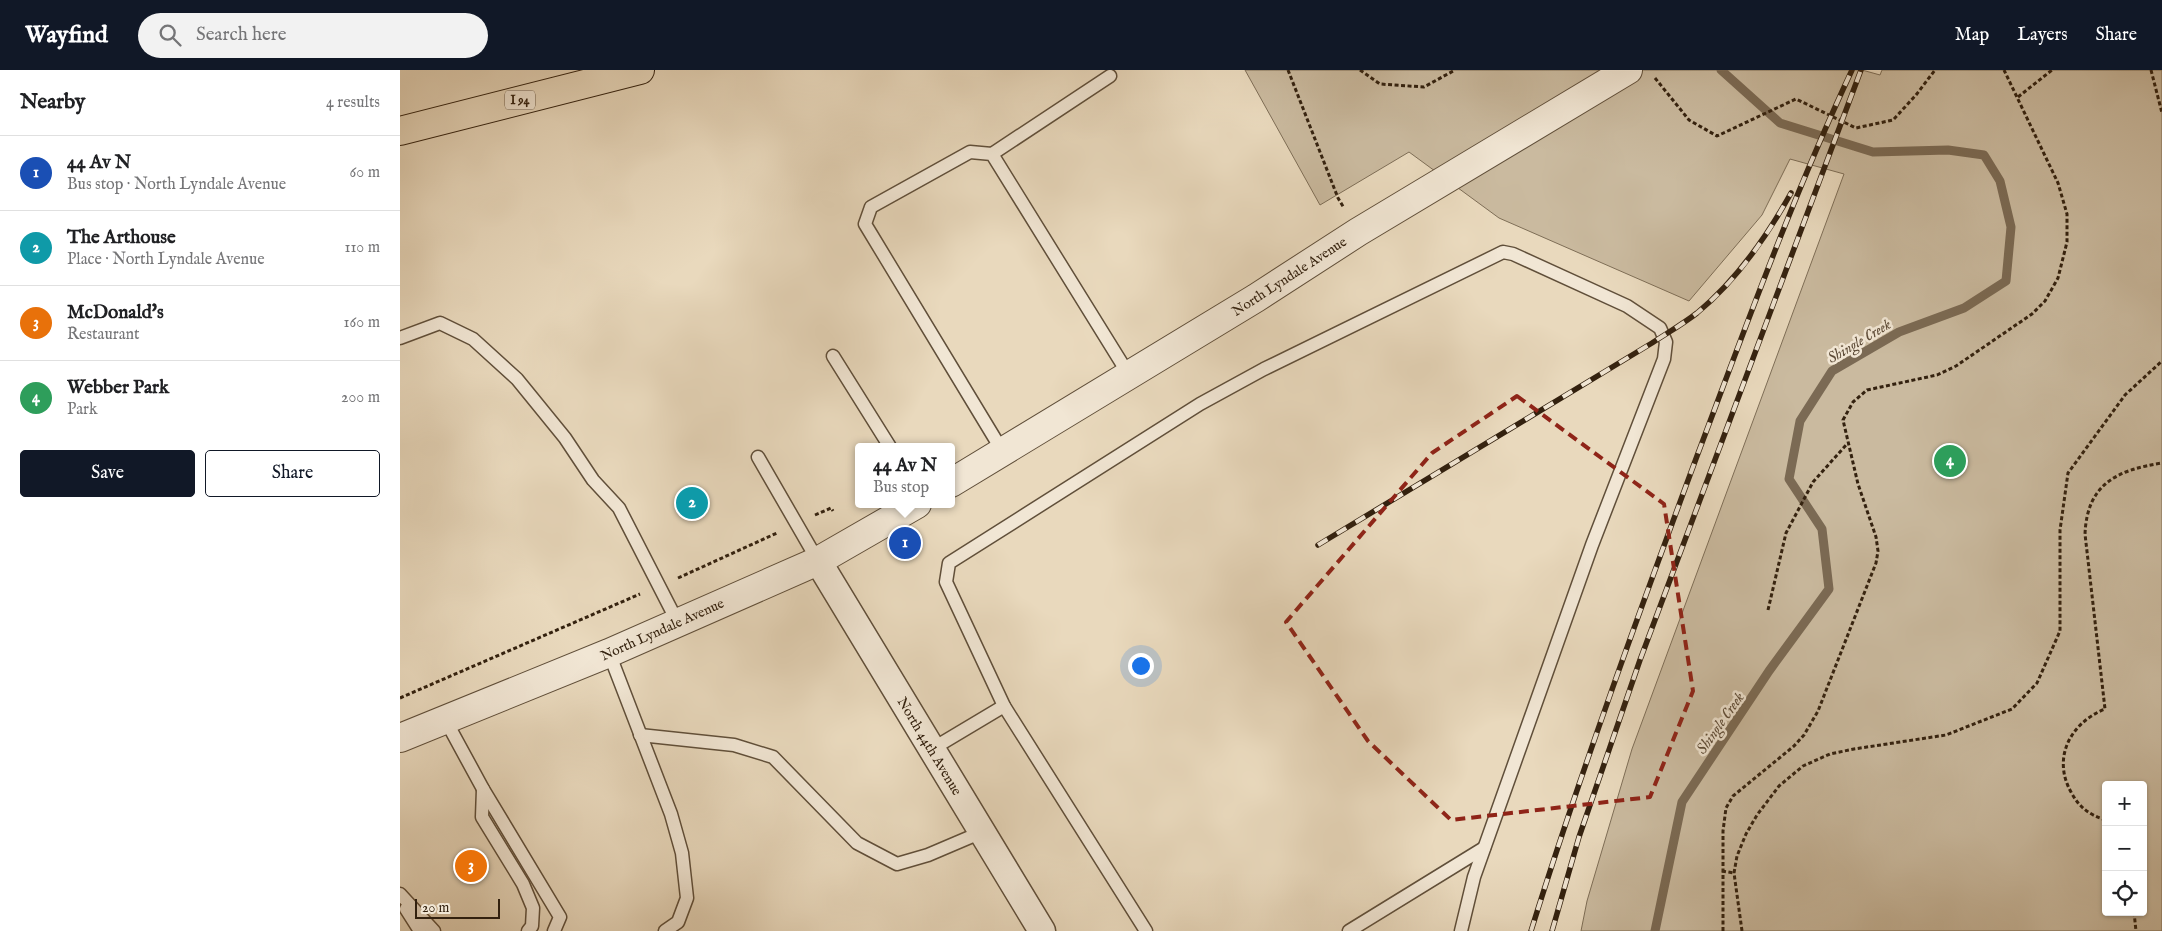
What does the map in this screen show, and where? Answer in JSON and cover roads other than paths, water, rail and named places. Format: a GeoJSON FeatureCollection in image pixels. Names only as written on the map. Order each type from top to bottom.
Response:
{"type":"FeatureCollection","features":[{"type":"Feature","properties":{"kind":"highway","name":"I 94"},"geometry":{"type":"LineString","coordinates":[[400,131],[640,70]]}},
{"type":"Feature","properties":{"kind":"street","name":"North Lyndale Avenue"},"geometry":{"type":"LineString","coordinates":[[955,482],[1256,298],[1358,232],[1618,76]]}},
{"type":"Feature","properties":{"kind":"street","name":"North Lyndale Avenue"},"geometry":{"type":"LineString","coordinates":[[400,738],[446,721],[609,652],[818,561],[909,508]]}},
{"type":"Feature","properties":{"kind":"street","name":"North 44th Avenue"},"geometry":{"type":"LineString","coordinates":[[818,561],[1042,931]]}},
{"type":"Feature","properties":{"kind":"lane"},"geometry":{"type":"LineString","coordinates":[[1003,452],[866,224],[871,207],[970,152],[992,154],[1110,76]]}},
{"type":"Feature","properties":{"kind":"lane"},"geometry":{"type":"LineString","coordinates":[[992,154],[1130,375]]}},
{"type":"Feature","properties":{"kind":"lane"},"geometry":{"type":"LineString","coordinates":[[1146,931],[1004,706],[946,582],[949,563],[1200,404],[1264,369],[1503,252],[1513,254],[1627,306],[1660,328],[1666,342],[1664,359],[1592,545],[1474,876],[1461,931]]}},
{"type":"Feature","properties":{"kind":"lane"},"geometry":{"type":"LineString","coordinates":[[400,338],[440,322],[474,339],[517,379],[565,438],[593,480],[619,508],[677,622]]}},
{"type":"Feature","properties":{"kind":"lane"},"geometry":{"type":"LineString","coordinates":[[833,356],[887,443]]}},
{"type":"Feature","properties":{"kind":"lane"},"geometry":{"type":"LineString","coordinates":[[758,457],[818,561]]}},
{"type":"Feature","properties":{"kind":"lane"},"geometry":{"type":"LineString","coordinates":[[609,652],[670,814],[682,853],[687,898],[678,922],[665,931]]}},
{"type":"Feature","properties":{"kind":"lane"},"geometry":{"type":"LineString","coordinates":[[932,749],[1004,706]]}},
{"type":"Feature","properties":{"kind":"lane"},"geometry":{"type":"LineString","coordinates":[[446,721],[483,789],[560,917],[554,931]]}},
{"type":"Feature","properties":{"kind":"lane"},"geometry":{"type":"LineString","coordinates":[[640,735],[734,745],[773,757],[857,844],[897,864],[928,856],[982,832]]}},
{"type":"Feature","properties":{"kind":"lane"},"geometry":{"type":"LineString","coordinates":[[483,789],[482,818],[522,884],[533,908],[532,926],[528,931]]}},
{"type":"Feature","properties":{"kind":"lane"},"geometry":{"type":"LineString","coordinates":[[1349,931],[1484,848]]}},
{"type":"Feature","properties":{"kind":"lane"},"geometry":{"type":"LineString","coordinates":[[400,894],[434,931]]}},
{"type":"Feature","properties":{"kind":"lane"},"geometry":{"type":"LineString","coordinates":[[400,901],[420,931]]}},
{"type":"Feature","properties":{"kind":"waterway","name":"Shingle Creek"},"geometry":{"type":"LineString","coordinates":[[1655,931],[1682,802],[1769,671],[1829,589],[1822,529],[1789,479],[1800,421],[1832,371],[1899,332],[1964,308],[2006,281],[2011,227],[2000,181],[1984,155],[1948,150],[1873,152],[1780,123],[1721,70]]}},
{"type":"Feature","properties":{"kind":"railway"},"geometry":{"type":"LineString","coordinates":[[1531,931],[1590,752],[1697,456],[1790,213],[1852,70]]}},
{"type":"Feature","properties":{"kind":"railway"},"geometry":{"type":"LineString","coordinates":[[1552,931],[1579,837],[1640,660],[1861,70]]}},
{"type":"Feature","properties":{"kind":"railway"},"geometry":{"type":"LineString","coordinates":[[1318,545],[1692,317],[1725,287],[1750,258],[1791,193]]}},
{"type":"Feature","properties":{"kind":"place","name":"Webber Park"},"geometry":{"type":"Point","coordinates":[1950,461]}},
{"type":"Feature","properties":{"kind":"place","name":"The Arthouse"},"geometry":{"type":"Point","coordinates":[692,503]}},
{"type":"Feature","properties":{"kind":"place","name":"44 Av N"},"geometry":{"type":"Point","coordinates":[905,543]}},
{"type":"Feature","properties":{"kind":"place","name":"McDonald's"},"geometry":{"type":"Point","coordinates":[471,866]}}]}
